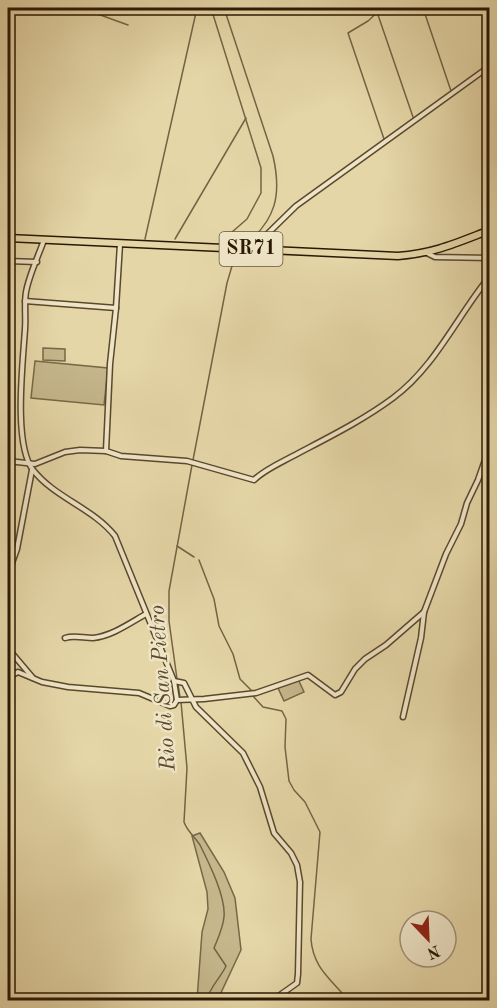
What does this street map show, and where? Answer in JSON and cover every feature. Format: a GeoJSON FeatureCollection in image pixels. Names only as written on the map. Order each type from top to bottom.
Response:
{"type":"FeatureCollection","features":[{"type":"Feature","properties":{"kind":"main road","name":"SR71"},"geometry":{"type":"LineString","coordinates":[[8,238],[398,256],[427,253],[489,230]]}},
{"type":"Feature","properties":{"kind":"street"},"geometry":{"type":"LineString","coordinates":[[253,249],[296,206],[489,66]]}},
{"type":"Feature","properties":{"kind":"street"},"geometry":{"type":"LineString","coordinates":[[8,677],[18,672],[68,687],[139,693],[170,706],[174,705],[177,699],[174,681],[123,554],[110,530],[105,524],[67,499],[29,464],[22,436],[25,301],[30,278],[44,240]]}},
{"type":"Feature","properties":{"kind":"street"},"geometry":{"type":"LineString","coordinates":[[106,451],[110,364],[120,244]]}},
{"type":"Feature","properties":{"kind":"street"},"geometry":{"type":"LineString","coordinates":[[427,253],[435,257],[489,258]]}},
{"type":"Feature","properties":{"kind":"street"},"geometry":{"type":"LineString","coordinates":[[8,261],[37,262]]}},
{"type":"Feature","properties":{"kind":"street"},"geometry":{"type":"LineString","coordinates":[[8,461],[35,464],[64,452],[106,451],[121,456],[187,461],[254,480],[269,469],[367,416],[395,397],[423,370],[489,276]]}},
{"type":"Feature","properties":{"kind":"street"},"geometry":{"type":"LineString","coordinates":[[25,301],[116,308]]}},
{"type":"Feature","properties":{"kind":"street"},"geometry":{"type":"LineString","coordinates":[[403,717],[421,638],[424,612],[446,554],[461,524],[489,446]]}},
{"type":"Feature","properties":{"kind":"street"},"geometry":{"type":"LineString","coordinates":[[8,574],[17,549],[32,469]]}},
{"type":"Feature","properties":{"kind":"street"},"geometry":{"type":"LineString","coordinates":[[177,699],[193,700],[256,693],[308,675],[335,695],[341,692],[355,669],[365,658],[386,645],[424,612]]}},
{"type":"Feature","properties":{"kind":"street"},"geometry":{"type":"LineString","coordinates":[[64,638],[105,636],[146,615]]}},
{"type":"Feature","properties":{"kind":"street"},"geometry":{"type":"LineString","coordinates":[[8,642],[10,652],[33,678]]}},
{"type":"Feature","properties":{"kind":"street"},"geometry":{"type":"LineString","coordinates":[[174,681],[184,683],[196,707],[243,753],[260,788],[274,833],[291,853],[297,866],[300,882],[297,983],[280,994],[277,1000]]}},
{"type":"Feature","properties":{"kind":"shaded area"},"geometry":{"type":"Polygon","coordinates":[[[43,348],[65,349],[65,361],[43,360],[43,348]]]}},
{"type":"Feature","properties":{"kind":"shaded area"},"geometry":{"type":"Polygon","coordinates":[[[35,361],[108,368],[104,405],[31,398],[35,361]]]}},
{"type":"Feature","properties":{"kind":"shaded area"},"geometry":{"type":"Polygon","coordinates":[[[298,679],[304,692],[284,701],[278,688],[298,679]]]}},
{"type":"Feature","properties":{"kind":"shaded area"},"geometry":{"type":"Polygon","coordinates":[[[200,833],[224,872],[235,898],[241,950],[220,995],[224,1000],[197,1000],[202,932],[208,909],[207,892],[192,836],[200,833]]]}},
{"type":"Feature","properties":{"kind":"waterway"},"geometry":{"type":"LineString","coordinates":[[81,8],[128,25]]}},
{"type":"Feature","properties":{"kind":"waterway"},"geometry":{"type":"LineString","coordinates":[[145,239],[197,8]]}},
{"type":"Feature","properties":{"kind":"waterway"},"geometry":{"type":"LineString","coordinates":[[211,8],[261,168],[261,193],[247,219],[224,239]]}},
{"type":"Feature","properties":{"kind":"waterway","name":"Rio di San Pietro"},"geometry":{"type":"LineString","coordinates":[[224,8],[276,170],[276,195],[270,216],[244,246]]}},
{"type":"Feature","properties":{"kind":"waterway"},"geometry":{"type":"LineString","coordinates":[[382,8],[368,21],[348,33],[384,139]]}},
{"type":"Feature","properties":{"kind":"waterway"},"geometry":{"type":"LineString","coordinates":[[423,8],[451,91]]}},
{"type":"Feature","properties":{"kind":"waterway"},"geometry":{"type":"LineString","coordinates":[[377,12],[413,117]]}},
{"type":"Feature","properties":{"kind":"waterway"},"geometry":{"type":"LineString","coordinates":[[175,239],[246,118]]}},
{"type":"Feature","properties":{"kind":"waterway","name":"Rio di San Pietro"},"geometry":{"type":"LineString","coordinates":[[193,460],[227,283],[232,266],[240,253]]}},
{"type":"Feature","properties":{"kind":"waterway","name":"Rio di San Pietro"},"geometry":{"type":"LineString","coordinates":[[177,679],[169,621],[169,591],[192,465]]}},
{"type":"Feature","properties":{"kind":"waterway"},"geometry":{"type":"LineString","coordinates":[[177,546],[194,557]]}},
{"type":"Feature","properties":{"kind":"waterway"},"geometry":{"type":"LineString","coordinates":[[199,560],[214,599],[219,626],[233,654],[240,679],[263,707],[282,711],[286,719],[285,747],[289,781],[305,802],[320,832],[312,949],[319,966],[348,1000]]}},
{"type":"Feature","properties":{"kind":"waterway","name":"Rio di San Pietro"},"geometry":{"type":"LineString","coordinates":[[178,684],[180,697]]}},
{"type":"Feature","properties":{"kind":"waterway","name":"Rio di San Pietro"},"geometry":{"type":"LineString","coordinates":[[181,702],[187,768],[184,822],[208,861],[220,890],[224,909],[223,925],[214,948],[226,966],[207,1000]]}}]}
